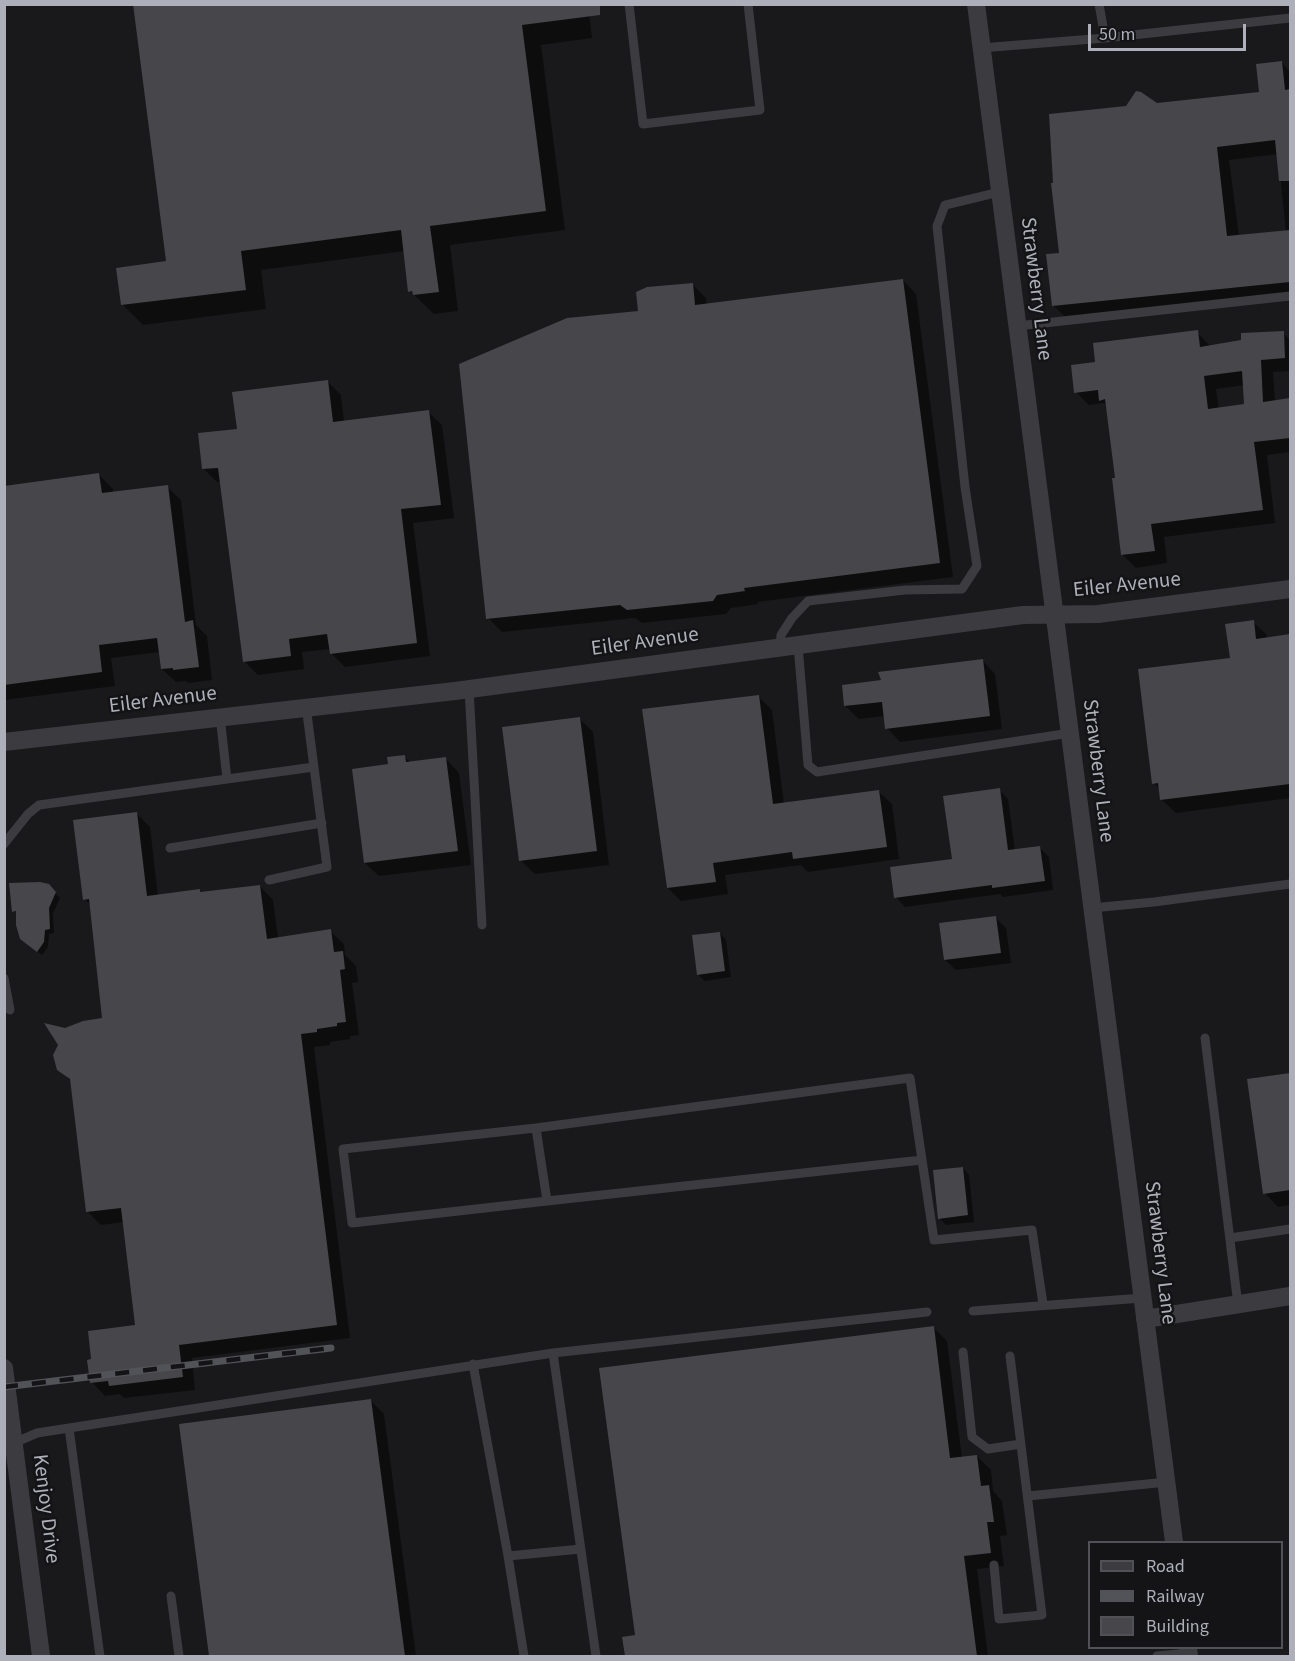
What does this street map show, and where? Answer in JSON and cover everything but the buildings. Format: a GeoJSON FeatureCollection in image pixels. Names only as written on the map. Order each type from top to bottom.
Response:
{"type":"FeatureCollection","features":[{"type":"Feature","properties":{"kind":"street","name":"Strawberry Lane"},"geometry":{"type":"LineString","coordinates":[[976,4],[1174,1541]]}},
{"type":"Feature","properties":{"kind":"street","name":"Eiler Avenue"},"geometry":{"type":"LineString","coordinates":[[4,742],[470,689],[1023,615],[1098,614],[1290,589]]}},
{"type":"Feature","properties":{"kind":"street"},"geometry":{"type":"LineString","coordinates":[[1145,1319],[1290,1296]]}},
{"type":"Feature","properties":{"kind":"street","name":"Kenjoy Drive"},"geometry":{"type":"LineString","coordinates":[[4,1368],[9,1444],[41,1656]]}},
{"type":"Feature","properties":{"kind":"lane"},"geometry":{"type":"LineString","coordinates":[[629,4],[643,124],[760,110],[748,4]]}},
{"type":"Feature","properties":{"kind":"lane"},"geometry":{"type":"LineString","coordinates":[[1099,4],[1105,38]]}},
{"type":"Feature","properties":{"kind":"lane"},"geometry":{"type":"LineString","coordinates":[[981,48],[1105,38],[1290,18]]}},
{"type":"Feature","properties":{"kind":"lane"},"geometry":{"type":"LineString","coordinates":[[999,192],[945,205],[937,226],[965,487],[976,566],[962,589],[905,590],[808,601],[792,618],[781,635],[789,646],[808,765],[817,772],[1070,733]]}},
{"type":"Feature","properties":{"kind":"lane"},"geometry":{"type":"LineString","coordinates":[[1017,326],[1290,296]]}},
{"type":"Feature","properties":{"kind":"lane"},"geometry":{"type":"LineString","coordinates":[[470,689],[482,925]]}},
{"type":"Feature","properties":{"kind":"lane"},"geometry":{"type":"LineString","coordinates":[[269,880],[327,867],[306,706]]}},
{"type":"Feature","properties":{"kind":"lane"},"geometry":{"type":"LineString","coordinates":[[220,716],[227,779]]}},
{"type":"Feature","properties":{"kind":"lane"},"geometry":{"type":"LineString","coordinates":[[4,844],[27,813],[39,805],[314,768]]}},
{"type":"Feature","properties":{"kind":"lane"},"geometry":{"type":"LineString","coordinates":[[170,848],[322,823]]}},
{"type":"Feature","properties":{"kind":"lane"},"geometry":{"type":"LineString","coordinates":[[1092,908],[1290,884]]}},
{"type":"Feature","properties":{"kind":"lane"},"geometry":{"type":"LineString","coordinates":[[4,978],[10,1010]]}},
{"type":"Feature","properties":{"kind":"lane"},"geometry":{"type":"LineString","coordinates":[[1205,1038],[1238,1305]]}},
{"type":"Feature","properties":{"kind":"lane"},"geometry":{"type":"LineString","coordinates":[[922,1160],[352,1223],[343,1149],[536,1128],[910,1078],[934,1240],[1032,1230],[1043,1304]]}},
{"type":"Feature","properties":{"kind":"lane"},"geometry":{"type":"LineString","coordinates":[[536,1128],[546,1201]]}},
{"type":"Feature","properties":{"kind":"lane"},"geometry":{"type":"LineString","coordinates":[[1230,1238],[1290,1230]]}},
{"type":"Feature","properties":{"kind":"lane"},"geometry":{"type":"LineString","coordinates":[[973,1311],[1142,1298]]}},
{"type":"Feature","properties":{"kind":"lane"},"geometry":{"type":"LineString","coordinates":[[9,1444],[37,1433],[473,1364],[553,1353],[927,1312]]}},
{"type":"Feature","properties":{"kind":"lane"},"geometry":{"type":"LineString","coordinates":[[963,1352],[972,1437],[988,1449],[1021,1444]]}},
{"type":"Feature","properties":{"kind":"lane"},"geometry":{"type":"LineString","coordinates":[[553,1353],[596,1656]]}},
{"type":"Feature","properties":{"kind":"lane"},"geometry":{"type":"LineString","coordinates":[[994,1565],[999,1619],[1042,1615],[1010,1356]]}},
{"type":"Feature","properties":{"kind":"lane"},"geometry":{"type":"LineString","coordinates":[[473,1364],[524,1656]]}},
{"type":"Feature","properties":{"kind":"lane"},"geometry":{"type":"LineString","coordinates":[[69,1428],[100,1656]]}},
{"type":"Feature","properties":{"kind":"lane"},"geometry":{"type":"LineString","coordinates":[[1028,1496],[1167,1482]]}},
{"type":"Feature","properties":{"kind":"lane"},"geometry":{"type":"LineString","coordinates":[[508,1556],[581,1549]]}},
{"type":"Feature","properties":{"kind":"lane"},"geometry":{"type":"LineString","coordinates":[[171,1596],[179,1656]]}},
{"type":"Feature","properties":{"kind":"lane"},"geometry":{"type":"LineString","coordinates":[[1158,1656],[1188,1652]]}},
{"type":"Feature","properties":{"kind":"railway"},"geometry":{"type":"LineString","coordinates":[[4,1387],[331,1348]]}}]}
